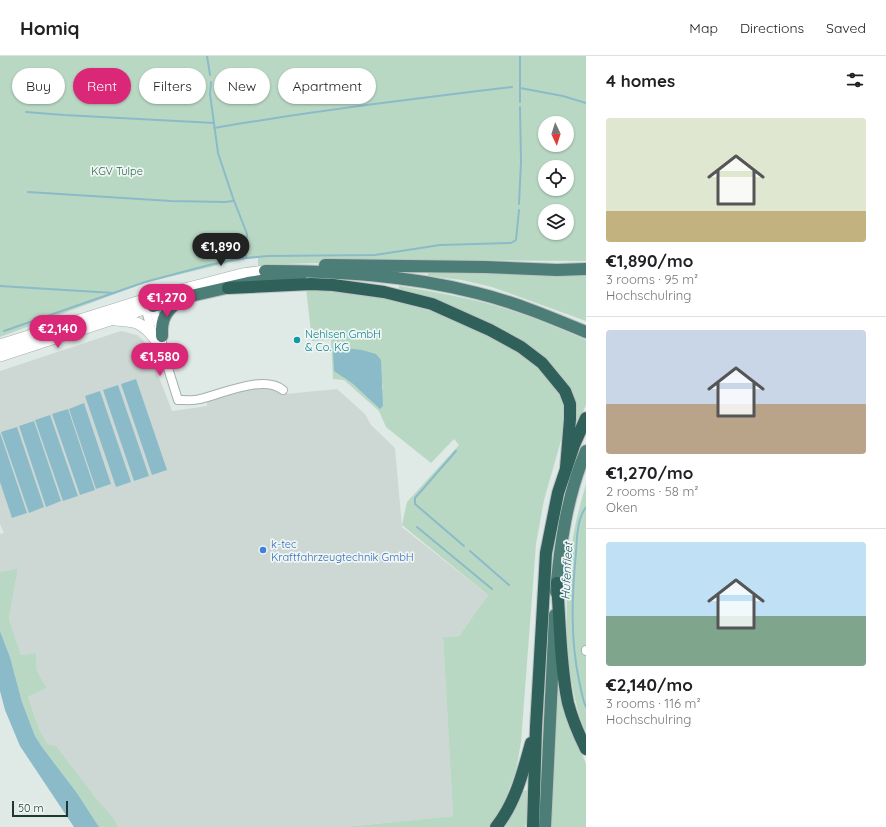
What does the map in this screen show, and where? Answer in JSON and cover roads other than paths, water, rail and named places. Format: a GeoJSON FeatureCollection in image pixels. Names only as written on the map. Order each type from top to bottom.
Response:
{"type":"FeatureCollection","features":[{"type":"Feature","properties":{"kind":"highway"},"geometry":{"type":"LineString","coordinates":[[265,271],[333,265],[557,270],[586,269]]}},
{"type":"Feature","properties":{"kind":"highway"},"geometry":{"type":"LineString","coordinates":[[265,271],[319,271],[419,281],[478,293],[512,303],[586,332]]}},
{"type":"Feature","properties":{"kind":"highway"},"geometry":{"type":"LineString","coordinates":[[148,303],[182,298],[267,280],[351,274]]}},
{"type":"Feature","properties":{"kind":"highway"},"geometry":{"type":"LineString","coordinates":[[228,288],[311,284],[333,285],[384,292],[432,304],[490,330],[521,347],[542,363],[565,391],[570,404],[566,468]]}},
{"type":"Feature","properties":{"kind":"highway"},"geometry":{"type":"LineString","coordinates":[[158,338],[164,316],[171,306],[182,298]]}},
{"type":"Feature","properties":{"kind":"highway"},"geometry":{"type":"LineString","coordinates":[[533,827],[536,727],[546,552],[554,509],[566,468],[574,444],[586,418]]}},
{"type":"Feature","properties":{"kind":"highway"},"geometry":{"type":"LineString","coordinates":[[545,827],[557,583],[566,520],[574,487],[586,451]]}},
{"type":"Feature","properties":{"kind":"highway"},"geometry":{"type":"LineString","coordinates":[[557,583],[563,668],[568,704],[586,749]]}},
{"type":"Feature","properties":{"kind":"highway"},"geometry":{"type":"LineString","coordinates":[[496,827],[501,821],[519,785],[536,727]]}},
{"type":"Feature","properties":{"kind":"street"},"geometry":{"type":"LineString","coordinates":[[0,345],[148,303],[242,274],[265,271]]}},
{"type":"Feature","properties":{"kind":"street"},"geometry":{"type":"LineString","coordinates":[[0,356],[108,320],[148,303]]}},
{"type":"Feature","properties":{"kind":"street"},"geometry":{"type":"LineString","coordinates":[[148,303],[178,400],[198,400],[240,387],[257,384],[278,386],[283,390]]}},
{"type":"Feature","properties":{"kind":"street"},"geometry":{"type":"LineString","coordinates":[[108,320],[128,321],[138,324],[146,328],[158,338]]}},
{"type":"Feature","properties":{"kind":"water"},"geometry":{"type":"Polygon","coordinates":[[[345,348],[362,350],[376,354],[381,360],[383,406],[380,409],[353,384],[334,371],[333,349],[345,348]]]}},
{"type":"Feature","properties":{"kind":"water"},"geometry":{"type":"Polygon","coordinates":[[[136,379],[167,470],[152,475],[121,384],[136,379]]]}},
{"type":"Feature","properties":{"kind":"water"},"geometry":{"type":"Polygon","coordinates":[[[118,385],[149,476],[134,481],[103,390],[118,385]]]}},
{"type":"Feature","properties":{"kind":"water"},"geometry":{"type":"Polygon","coordinates":[[[100,391],[131,482],[116,487],[85,396],[100,391]]]}},
{"type":"Feature","properties":{"kind":"water"},"geometry":{"type":"Polygon","coordinates":[[[84,403],[111,484],[96,489],[69,409],[84,403]]]}},
{"type":"Feature","properties":{"kind":"water"},"geometry":{"type":"Polygon","coordinates":[[[68,409],[95,490],[80,495],[52,414],[68,409]]]}},
{"type":"Feature","properties":{"kind":"water"},"geometry":{"type":"Polygon","coordinates":[[[50,415],[78,496],[63,501],[35,420],[50,415]]]}},
{"type":"Feature","properties":{"kind":"water"},"geometry":{"type":"Polygon","coordinates":[[[34,421],[61,501],[46,507],[19,426],[34,421]]]}},
{"type":"Feature","properties":{"kind":"water"},"geometry":{"type":"Polygon","coordinates":[[[17,427],[44,507],[29,513],[1,432],[17,427]]]}},
{"type":"Feature","properties":{"kind":"water"},"geometry":{"type":"Polygon","coordinates":[[[0,433],[27,513],[12,518],[0,482],[0,433]]]}},
{"type":"Feature","properties":{"kind":"water"},"geometry":{"type":"Polygon","coordinates":[[[0,631],[10,657],[22,702],[35,736],[77,793],[99,827],[74,827],[20,746],[5,710],[0,691],[0,631]]]}},
{"type":"Feature","properties":{"kind":"waterway"},"geometry":{"type":"LineString","coordinates":[[207,56],[210,75]]}},
{"type":"Feature","properties":{"kind":"waterway"},"geometry":{"type":"LineString","coordinates":[[520,56],[520,102]]}},
{"type":"Feature","properties":{"kind":"waterway"},"geometry":{"type":"LineString","coordinates":[[211,82],[210,94],[218,153],[247,234],[246,258]]}},
{"type":"Feature","properties":{"kind":"waterway"},"geometry":{"type":"LineString","coordinates":[[214,128],[326,111],[512,87]]}},
{"type":"Feature","properties":{"kind":"waterway"},"geometry":{"type":"LineString","coordinates":[[520,88],[563,96],[586,103]]}},
{"type":"Feature","properties":{"kind":"waterway"},"geometry":{"type":"LineString","coordinates":[[519,204],[521,162],[520,107]]}},
{"type":"Feature","properties":{"kind":"waterway"},"geometry":{"type":"LineString","coordinates":[[26,112],[214,123]]}},
{"type":"Feature","properties":{"kind":"waterway"},"geometry":{"type":"LineString","coordinates":[[28,192],[171,201],[233,201]]}},
{"type":"Feature","properties":{"kind":"waterway"},"geometry":{"type":"LineString","coordinates":[[4,331],[145,282],[236,259],[268,256],[375,255],[440,245],[511,243],[516,240],[519,210]]}},
{"type":"Feature","properties":{"kind":"waterway"},"geometry":{"type":"LineString","coordinates":[[0,286],[114,293]]}},
{"type":"Feature","properties":{"kind":"waterway"},"geometry":{"type":"LineString","coordinates":[[456,451],[415,498],[415,504],[464,546]]}},
{"type":"Feature","properties":{"kind":"waterway","name":"Hufenfleet"},"geometry":{"type":"LineString","coordinates":[[586,507],[579,523],[577,535],[573,616],[576,664],[586,707]]}},
{"type":"Feature","properties":{"kind":"waterway"},"geometry":{"type":"LineString","coordinates":[[417,527],[492,589]]}},
{"type":"Feature","properties":{"kind":"waterway"},"geometry":{"type":"LineString","coordinates":[[470,551],[509,585]]}},
{"type":"Feature","properties":{"kind":"place","name":"Nehlsen GmbH & Co. KG"},"geometry":{"type":"Point","coordinates":[297,340]}},
{"type":"Feature","properties":{"kind":"place","name":"k-tec Kraftfahrzeugtechnik GmbH"},"geometry":{"type":"Point","coordinates":[263,550]}},
{"type":"Feature","properties":{"kind":"park label","name":"KGV Tulpe"},"geometry":{"type":"Point","coordinates":[117,171]}}]}
